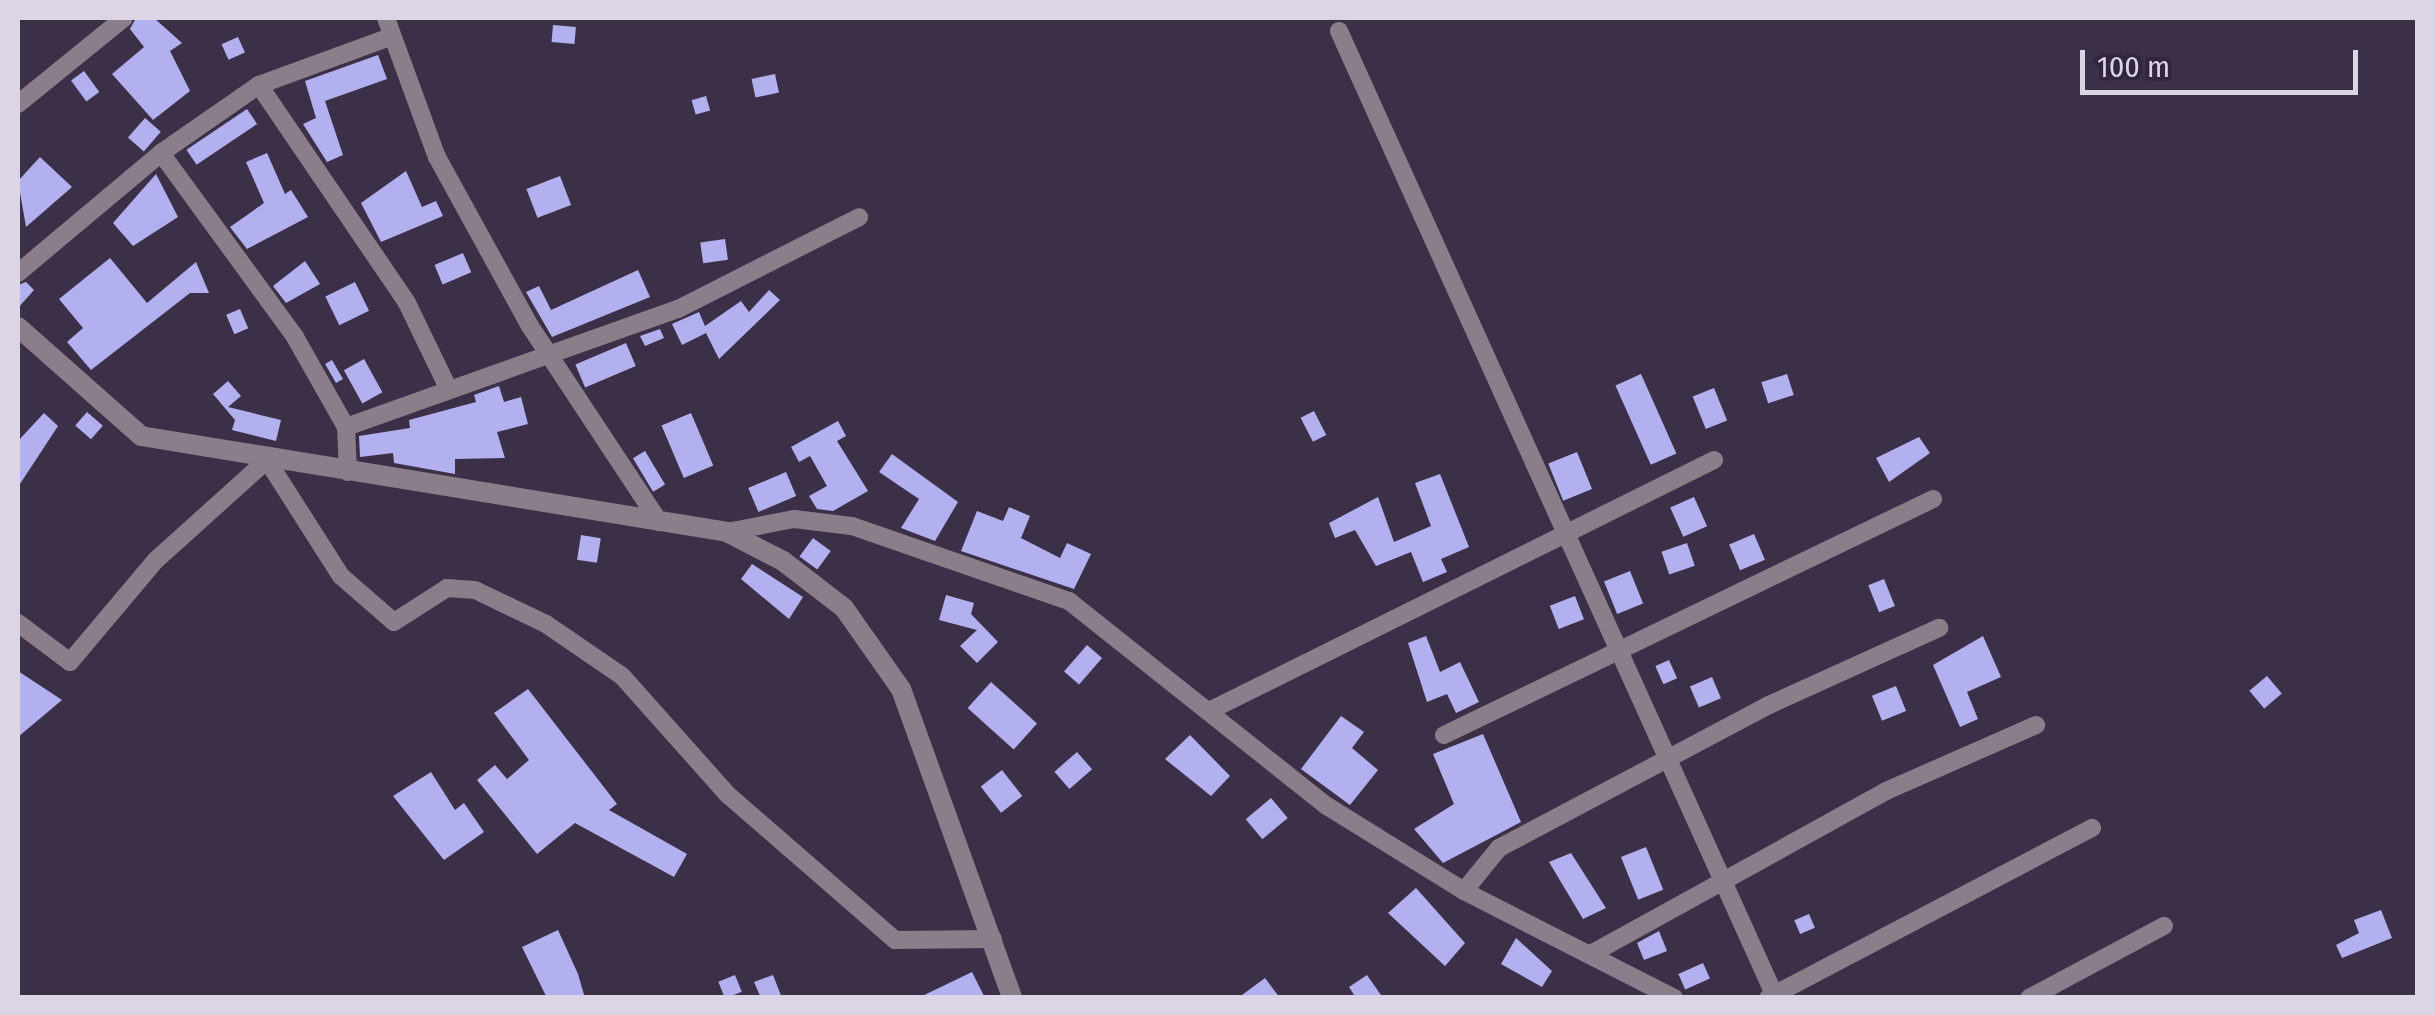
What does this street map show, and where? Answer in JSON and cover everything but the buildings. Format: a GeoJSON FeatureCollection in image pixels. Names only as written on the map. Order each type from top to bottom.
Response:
{"type":"FeatureCollection","features":[{"type":"Feature","properties":{"kind":"street"},"geometry":{"type":"LineString","coordinates":[[18,104],[124,18]]}},
{"type":"Feature","properties":{"kind":"street"},"geometry":{"type":"LineString","coordinates":[[386,18],[437,157],[550,355],[659,522]]}},
{"type":"Feature","properties":{"kind":"street"},"geometry":{"type":"LineString","coordinates":[[1339,31],[1510,398],[1559,530],[1618,648],[1661,760],[1771,996],[2092,828]]}},
{"type":"Feature","properties":{"kind":"street"},"geometry":{"type":"LineString","coordinates":[[18,273],[161,152],[259,85],[390,37]]}},
{"type":"Feature","properties":{"kind":"street"},"geometry":{"type":"LineString","coordinates":[[259,85],[407,303],[448,388]]}},
{"type":"Feature","properties":{"kind":"street"},"geometry":{"type":"LineString","coordinates":[[161,152],[296,337],[346,426],[348,472]]}},
{"type":"Feature","properties":{"kind":"street"},"geometry":{"type":"LineString","coordinates":[[346,426],[678,308],[859,218]]}},
{"type":"Feature","properties":{"kind":"street"},"geometry":{"type":"LineString","coordinates":[[18,328],[141,436],[268,460],[727,532],[784,561],[880,649],[958,828],[1012,998]]}},
{"type":"Feature","properties":{"kind":"street"},"geometry":{"type":"LineString","coordinates":[[18,623],[70,662],[156,560],[268,460]]}},
{"type":"Feature","properties":{"kind":"street"},"geometry":{"type":"LineString","coordinates":[[268,460],[341,576],[394,622],[447,588],[475,590],[546,624],[622,676],[728,794],[896,940],[994,939]]}},
{"type":"Feature","properties":{"kind":"street"},"geometry":{"type":"LineString","coordinates":[[1209,711],[1559,530],[1714,460]]}},
{"type":"Feature","properties":{"kind":"street"},"geometry":{"type":"LineString","coordinates":[[1444,735],[1618,648],[1933,500]]}},
{"type":"Feature","properties":{"kind":"street"},"geometry":{"type":"LineString","coordinates":[[727,532],[794,519],[852,526],[984,568],[1069,602],[1327,806],[1464,891],[1674,998]]}},
{"type":"Feature","properties":{"kind":"street"},"geometry":{"type":"LineString","coordinates":[[1464,891],[1500,848],[1661,760],[1939,628]]}},
{"type":"Feature","properties":{"kind":"street"},"geometry":{"type":"LineString","coordinates":[[1591,954],[1719,882],[2036,725]]}},
{"type":"Feature","properties":{"kind":"street"},"geometry":{"type":"LineString","coordinates":[[2028,998],[2164,926]]}}]}
